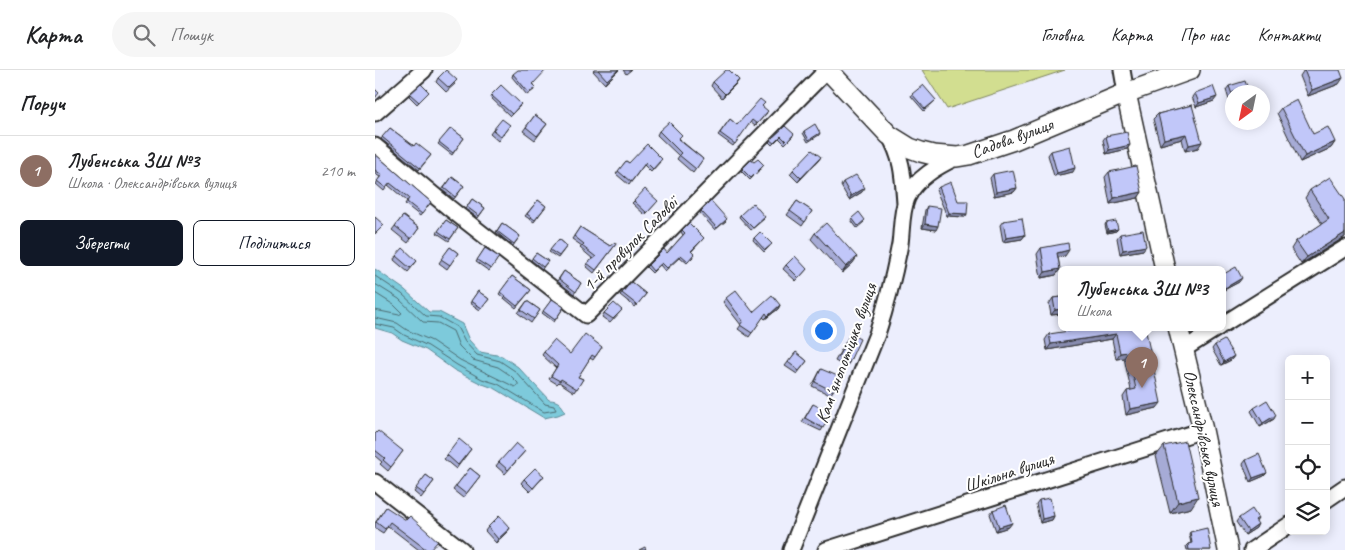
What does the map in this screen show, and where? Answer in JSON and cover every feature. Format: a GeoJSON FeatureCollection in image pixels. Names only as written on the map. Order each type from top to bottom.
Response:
{"type":"FeatureCollection","features":[{"type":"Feature","properties":{"kind":"main road","name":"Садова вулиця"},"geometry":{"type":"LineString","coordinates":[[827,70],[889,135],[910,148],[921,152],[957,157],[969,155],[1014,140],[1126,93],[1190,70]]}},
{"type":"Feature","properties":{"kind":"main road"},"geometry":{"type":"LineString","coordinates":[[1126,93],[1164,266]]}},
{"type":"Feature","properties":{"kind":"main road","name":"Олександрівська вулиця"},"geometry":{"type":"LineString","coordinates":[[1179,331],[1203,430],[1228,550]]}},
{"type":"Feature","properties":{"kind":"street"},"geometry":{"type":"LineString","coordinates":[[375,114],[424,70]]}},
{"type":"Feature","properties":{"kind":"street","name":"1-й провулок Садової"},"geometry":{"type":"LineString","coordinates":[[375,146],[448,207],[586,315],[827,70]]}},
{"type":"Feature","properties":{"kind":"street"},"geometry":{"type":"LineString","coordinates":[[1122,70],[1126,93]]}},
{"type":"Feature","properties":{"kind":"street"},"geometry":{"type":"LineString","coordinates":[[889,135],[901,160],[904,174],[905,204]]}},
{"type":"Feature","properties":{"kind":"street","name":"Камʼянопотіцька вулиця"},"geometry":{"type":"LineString","coordinates":[[791,550],[877,334],[895,271],[907,197],[932,169],[957,157]]}},
{"type":"Feature","properties":{"kind":"street"},"geometry":{"type":"LineString","coordinates":[[1226,322],[1345,248]]}},
{"type":"Feature","properties":{"kind":"street"},"geometry":{"type":"LineString","coordinates":[[1184,349],[1212,331]]}},
{"type":"Feature","properties":{"kind":"street","name":"Шкільна вулиця"},"geometry":{"type":"LineString","coordinates":[[826,550],[1203,430]]}},
{"type":"Feature","properties":{"kind":"street"},"geometry":{"type":"LineString","coordinates":[[375,482],[462,550]]}},
{"type":"Feature","properties":{"kind":"street"},"geometry":{"type":"LineString","coordinates":[[1330,497],[1345,487]]}},
{"type":"Feature","properties":{"kind":"street"},"geometry":{"type":"LineString","coordinates":[[1252,550],[1285,528]]}},
{"type":"Feature","properties":{"kind":"green space"},"geometry":{"type":"Polygon","coordinates":[[[922,70],[1065,70],[947,109],[922,70]]]}},
{"type":"Feature","properties":{"kind":"water"},"geometry":{"type":"Polygon","coordinates":[[[375,269],[405,290],[429,312],[439,312],[462,324],[469,340],[480,352],[502,356],[518,367],[549,400],[559,403],[565,412],[544,418],[496,389],[454,370],[426,350],[402,340],[392,333],[375,328],[375,269]]]}},
{"type":"Feature","properties":{"kind":"building"},"geometry":{"type":"Polygon","coordinates":[[[446,70],[457,80],[449,88],[438,78],[446,70]]]}},
{"type":"Feature","properties":{"kind":"building"},"geometry":{"type":"Polygon","coordinates":[[[518,70],[546,70],[533,84],[536,87],[529,93],[513,74],[518,70]]]}},
{"type":"Feature","properties":{"kind":"building"},"geometry":{"type":"Polygon","coordinates":[[[598,70],[618,70],[607,80],[598,70]]]}},
{"type":"Feature","properties":{"kind":"building"},"geometry":{"type":"Polygon","coordinates":[[[726,70],[729,70],[739,80],[725,94],[713,82],[726,70]]]}},
{"type":"Feature","properties":{"kind":"building"},"geometry":{"type":"Polygon","coordinates":[[[1304,70],[1340,70],[1343,78],[1312,90],[1304,70]]]}},
{"type":"Feature","properties":{"kind":"building"},"geometry":{"type":"Polygon","coordinates":[[[1245,81],[1246,85],[1232,85],[1245,81]]]}},
{"type":"Feature","properties":{"kind":"building"},"geometry":{"type":"Polygon","coordinates":[[[421,84],[429,92],[419,102],[410,94],[421,84]]]}},
{"type":"Feature","properties":{"kind":"building"},"geometry":{"type":"Polygon","coordinates":[[[501,85],[521,104],[512,114],[491,95],[501,85]]]}},
{"type":"Feature","properties":{"kind":"building"},"geometry":{"type":"Polygon","coordinates":[[[923,85],[936,100],[925,109],[912,94],[923,85]]]}},
{"type":"Feature","properties":{"kind":"building"},"geometry":{"type":"Polygon","coordinates":[[[1213,86],[1217,97],[1199,103],[1195,93],[1213,86]]]}},
{"type":"Feature","properties":{"kind":"building"},"geometry":{"type":"Polygon","coordinates":[[[375,89],[379,93],[375,98],[375,89]]]}},
{"type":"Feature","properties":{"kind":"building"},"geometry":{"type":"Polygon","coordinates":[[[760,99],[765,103],[762,106],[768,111],[757,124],[752,120],[735,144],[720,133],[730,119],[737,125],[760,99]]]}},
{"type":"Feature","properties":{"kind":"building"},"geometry":{"type":"Polygon","coordinates":[[[1297,100],[1313,134],[1328,127],[1335,142],[1305,156],[1281,108],[1297,100]]]}},
{"type":"Feature","properties":{"kind":"building"},"geometry":{"type":"Polygon","coordinates":[[[1192,105],[1202,142],[1189,145],[1186,134],[1164,139],[1158,114],[1192,105]]]}},
{"type":"Feature","properties":{"kind":"building"},"geometry":{"type":"Polygon","coordinates":[[[535,115],[547,124],[537,136],[526,127],[535,115]]]}},
{"type":"Feature","properties":{"kind":"building"},"geometry":{"type":"Polygon","coordinates":[[[502,119],[510,125],[501,137],[493,130],[502,119]]]}},
{"type":"Feature","properties":{"kind":"building"},"geometry":{"type":"Polygon","coordinates":[[[669,122],[682,135],[678,139],[703,159],[696,169],[679,155],[681,153],[659,131],[669,122]]]}},
{"type":"Feature","properties":{"kind":"building"},"geometry":{"type":"Polygon","coordinates":[[[815,124],[820,133],[809,140],[804,131],[815,124]]]}},
{"type":"Feature","properties":{"kind":"building"},"geometry":{"type":"Polygon","coordinates":[[[785,126],[794,134],[787,142],[781,136],[774,143],[770,140],[785,126]]]}},
{"type":"Feature","properties":{"kind":"building"},"geometry":{"type":"Polygon","coordinates":[[[390,128],[414,146],[416,143],[431,155],[420,168],[382,137],[390,128]]]}},
{"type":"Feature","properties":{"kind":"building"},"geometry":{"type":"Polygon","coordinates":[[[451,128],[464,138],[453,153],[439,142],[451,128]]]}},
{"type":"Feature","properties":{"kind":"building"},"geometry":{"type":"Polygon","coordinates":[[[1127,132],[1130,145],[1109,150],[1106,136],[1127,132]]]}},
{"type":"Feature","properties":{"kind":"building"},"geometry":{"type":"Polygon","coordinates":[[[647,144],[662,159],[653,169],[646,162],[631,182],[618,171],[626,161],[629,163],[647,144]]]}},
{"type":"Feature","properties":{"kind":"building"},"geometry":{"type":"Polygon","coordinates":[[[1070,146],[1075,168],[1057,173],[1051,151],[1070,146]]]}},
{"type":"Feature","properties":{"kind":"building"},"geometry":{"type":"Polygon","coordinates":[[[812,150],[821,157],[801,178],[793,170],[812,150]]]}},
{"type":"Feature","properties":{"kind":"building"},"geometry":{"type":"Polygon","coordinates":[[[375,154],[431,202],[422,214],[407,202],[409,198],[390,183],[386,188],[377,181],[382,175],[375,170],[375,154]]]}},
{"type":"Feature","properties":{"kind":"building"},"geometry":{"type":"Polygon","coordinates":[[[758,159],[764,165],[751,178],[742,169],[751,160],[754,162],[758,159]]]}},
{"type":"Feature","properties":{"kind":"building"},"geometry":{"type":"Polygon","coordinates":[[[1136,166],[1142,192],[1114,198],[1109,172],[1136,166]]]}},
{"type":"Feature","properties":{"kind":"building"},"geometry":{"type":"Polygon","coordinates":[[[1013,170],[1017,188],[996,192],[993,174],[1013,170]]]}},
{"type":"Feature","properties":{"kind":"building"},"geometry":{"type":"Polygon","coordinates":[[[856,175],[865,188],[851,196],[843,182],[856,175]]]}},
{"type":"Feature","properties":{"kind":"building"},"geometry":{"type":"Polygon","coordinates":[[[452,177],[464,186],[455,197],[444,188],[452,177]]]}},
{"type":"Feature","properties":{"kind":"building"},"geometry":{"type":"Polygon","coordinates":[[[1330,177],[1345,199],[1345,233],[1307,257],[1296,241],[1329,219],[1310,190],[1330,177]]]}},
{"type":"Feature","properties":{"kind":"building"},"geometry":{"type":"Polygon","coordinates":[[[951,182],[958,201],[968,201],[967,214],[949,213],[939,187],[951,182]]]}},
{"type":"Feature","properties":{"kind":"building"},"geometry":{"type":"Polygon","coordinates":[[[645,189],[658,201],[647,213],[634,201],[645,189]]]}},
{"type":"Feature","properties":{"kind":"building"},"geometry":{"type":"Polygon","coordinates":[[[472,199],[485,208],[479,216],[467,207],[472,199]]]}},
{"type":"Feature","properties":{"kind":"building"},"geometry":{"type":"Polygon","coordinates":[[[538,200],[546,206],[535,220],[527,214],[538,200]]]}},
{"type":"Feature","properties":{"kind":"building"},"geometry":{"type":"Polygon","coordinates":[[[711,201],[727,219],[717,228],[701,211],[711,201]]]}},
{"type":"Feature","properties":{"kind":"building"},"geometry":{"type":"Polygon","coordinates":[[[797,201],[812,211],[805,222],[790,211],[797,201]]]}},
{"type":"Feature","properties":{"kind":"building"},"geometry":{"type":"Polygon","coordinates":[[[753,203],[765,217],[753,228],[740,215],[753,203]]]}},
{"type":"Feature","properties":{"kind":"building"},"geometry":{"type":"Polygon","coordinates":[[[927,206],[941,208],[938,226],[925,224],[927,206]]]}},
{"type":"Feature","properties":{"kind":"building"},"geometry":{"type":"Polygon","coordinates":[[[859,212],[865,220],[858,226],[852,218],[859,212]]]}},
{"type":"Feature","properties":{"kind":"building"},"geometry":{"type":"Polygon","coordinates":[[[403,216],[419,228],[411,239],[395,226],[403,216]]]}},
{"type":"Feature","properties":{"kind":"building"},"geometry":{"type":"Polygon","coordinates":[[[375,217],[384,225],[375,234],[375,217]]]}},
{"type":"Feature","properties":{"kind":"building"},"geometry":{"type":"Polygon","coordinates":[[[1022,218],[1025,235],[1006,238],[1003,221],[1022,218]]]}},
{"type":"Feature","properties":{"kind":"building"},"geometry":{"type":"Polygon","coordinates":[[[446,220],[458,228],[450,239],[438,231],[446,220]]]}},
{"type":"Feature","properties":{"kind":"building"},"geometry":{"type":"Polygon","coordinates":[[[1116,221],[1118,229],[1108,231],[1106,223],[1116,221]]]}},
{"type":"Feature","properties":{"kind":"building"},"geometry":{"type":"Polygon","coordinates":[[[502,223],[520,236],[514,244],[497,231],[502,223]]]}},
{"type":"Feature","properties":{"kind":"building"},"geometry":{"type":"Polygon","coordinates":[[[689,223],[704,238],[691,251],[694,254],[688,261],[681,255],[667,268],[662,263],[653,271],[648,265],[664,249],[667,253],[685,233],[682,230],[689,223]]]}},
{"type":"Feature","properties":{"kind":"building"},"geometry":{"type":"Polygon","coordinates":[[[826,223],[857,257],[846,267],[815,233],[826,223]]]}},
{"type":"Feature","properties":{"kind":"building"},"geometry":{"type":"Polygon","coordinates":[[[580,227],[610,246],[615,242],[616,244],[596,270],[587,263],[596,257],[582,246],[584,244],[574,236],[580,227]]]}},
{"type":"Feature","properties":{"kind":"building"},"geometry":{"type":"Polygon","coordinates":[[[1143,230],[1146,246],[1123,250],[1120,234],[1143,230]]]}},
{"type":"Feature","properties":{"kind":"building"},"geometry":{"type":"Polygon","coordinates":[[[760,232],[772,244],[765,250],[754,238],[760,232]]]}},
{"type":"Feature","properties":{"kind":"building"},"geometry":{"type":"Polygon","coordinates":[[[559,239],[567,246],[559,256],[550,250],[559,239]]]}},
{"type":"Feature","properties":{"kind":"building"},"geometry":{"type":"Polygon","coordinates":[[[1068,243],[1069,250],[1057,253],[1059,266],[1058,269],[1045,272],[1041,248],[1068,243]]]}},
{"type":"Feature","properties":{"kind":"building"},"geometry":{"type":"Polygon","coordinates":[[[450,247],[458,253],[450,265],[441,259],[450,247]]]}},
{"type":"Feature","properties":{"kind":"building"},"geometry":{"type":"Polygon","coordinates":[[[403,248],[417,261],[410,268],[396,256],[403,248]]]}},
{"type":"Feature","properties":{"kind":"building"},"geometry":{"type":"Polygon","coordinates":[[[485,248],[499,257],[491,269],[477,260],[485,248]]]}},
{"type":"Feature","properties":{"kind":"building"},"geometry":{"type":"Polygon","coordinates":[[[536,253],[548,261],[543,267],[532,258],[536,253]]]}},
{"type":"Feature","properties":{"kind":"building"},"geometry":{"type":"Polygon","coordinates":[[[795,256],[807,269],[799,278],[786,265],[795,256]]]}},
{"type":"Feature","properties":{"kind":"building"},"geometry":{"type":"Polygon","coordinates":[[[1236,267],[1242,278],[1226,287],[1226,273],[1236,267]]]}},
{"type":"Feature","properties":{"kind":"building"},"geometry":{"type":"Polygon","coordinates":[[[564,271],[581,283],[576,292],[559,279],[564,271]]]}},
{"type":"Feature","properties":{"kind":"building"},"geometry":{"type":"Polygon","coordinates":[[[512,276],[531,290],[517,306],[500,292],[512,276]]]}},
{"type":"Feature","properties":{"kind":"building"},"geometry":{"type":"Polygon","coordinates":[[[631,282],[646,294],[637,305],[622,293],[631,282]]]}},
{"type":"Feature","properties":{"kind":"building"},"geometry":{"type":"Polygon","coordinates":[[[736,290],[753,312],[772,295],[780,305],[768,316],[766,313],[752,333],[740,325],[743,321],[726,298],[736,290]]]}},
{"type":"Feature","properties":{"kind":"building"},"geometry":{"type":"Polygon","coordinates":[[[478,291],[489,299],[482,308],[471,301],[478,291]]]}},
{"type":"Feature","properties":{"kind":"building"},"geometry":{"type":"Polygon","coordinates":[[[1058,297],[1058,310],[1055,310],[1053,298],[1058,297]]]}},
{"type":"Feature","properties":{"kind":"building"},"geometry":{"type":"Polygon","coordinates":[[[552,299],[564,307],[555,320],[543,311],[552,299]]]}},
{"type":"Feature","properties":{"kind":"building"},"geometry":{"type":"Polygon","coordinates":[[[527,301],[540,310],[534,319],[521,310],[527,301]]]}},
{"type":"Feature","properties":{"kind":"building"},"geometry":{"type":"Polygon","coordinates":[[[614,303],[622,310],[613,319],[604,313],[614,303]]]}},
{"type":"Feature","properties":{"kind":"building"},"geometry":{"type":"Polygon","coordinates":[[[1069,331],[1146,331],[1161,403],[1130,409],[1127,391],[1136,389],[1128,352],[1120,353],[1116,334],[1051,344],[1049,334],[1069,331]]]}},
{"type":"Feature","properties":{"kind":"building"},"geometry":{"type":"Polygon","coordinates":[[[585,334],[602,347],[595,357],[592,355],[578,377],[583,379],[577,389],[561,379],[560,381],[551,376],[558,365],[544,352],[554,340],[570,354],[585,334]]]}},
{"type":"Feature","properties":{"kind":"building"},"geometry":{"type":"Polygon","coordinates":[[[850,334],[860,339],[849,363],[838,357],[850,334]]]}},
{"type":"Feature","properties":{"kind":"building"},"geometry":{"type":"Polygon","coordinates":[[[1224,340],[1234,356],[1224,362],[1215,345],[1224,340]]]}},
{"type":"Feature","properties":{"kind":"building"},"geometry":{"type":"Polygon","coordinates":[[[796,352],[807,361],[799,371],[788,362],[796,352]]]}},
{"type":"Feature","properties":{"kind":"building"},"geometry":{"type":"Polygon","coordinates":[[[821,369],[840,377],[833,391],[815,382],[821,369]]]}},
{"type":"Feature","properties":{"kind":"building"},"geometry":{"type":"Polygon","coordinates":[[[1267,400],[1276,415],[1263,423],[1254,408],[1267,400]]]}},
{"type":"Feature","properties":{"kind":"building"},"geometry":{"type":"Polygon","coordinates":[[[813,404],[831,413],[823,428],[805,418],[813,404]]]}},
{"type":"Feature","properties":{"kind":"building"},"geometry":{"type":"Polygon","coordinates":[[[378,431],[403,451],[391,467],[383,460],[385,458],[375,450],[375,434],[378,431]]]}},
{"type":"Feature","properties":{"kind":"building"},"geometry":{"type":"Polygon","coordinates":[[[459,439],[471,449],[458,465],[447,455],[459,439]]]}},
{"type":"Feature","properties":{"kind":"building"},"geometry":{"type":"Polygon","coordinates":[[[1185,441],[1198,497],[1178,502],[1164,446],[1185,441]]]}},
{"type":"Feature","properties":{"kind":"building"},"geometry":{"type":"Polygon","coordinates":[[[516,443],[525,451],[508,470],[499,462],[516,443]]]}},
{"type":"Feature","properties":{"kind":"building"},"geometry":{"type":"Polygon","coordinates":[[[1259,454],[1267,473],[1253,478],[1246,460],[1259,454]]]}},
{"type":"Feature","properties":{"kind":"building"},"geometry":{"type":"Polygon","coordinates":[[[470,468],[480,476],[466,494],[456,486],[470,468]]]}},
{"type":"Feature","properties":{"kind":"building"},"geometry":{"type":"Polygon","coordinates":[[[535,468],[544,476],[533,488],[524,479],[535,468]]]}},
{"type":"Feature","properties":{"kind":"building"},"geometry":{"type":"Polygon","coordinates":[[[426,475],[434,481],[424,494],[416,488],[426,475]]]}},
{"type":"Feature","properties":{"kind":"building"},"geometry":{"type":"Polygon","coordinates":[[[1050,498],[1054,516],[1042,519],[1039,500],[1050,498]]]}},
{"type":"Feature","properties":{"kind":"building"},"geometry":{"type":"Polygon","coordinates":[[[1006,505],[1012,523],[999,527],[993,510],[1006,505]]]}},
{"type":"Feature","properties":{"kind":"building"},"geometry":{"type":"Polygon","coordinates":[[[386,507],[406,520],[410,516],[438,541],[430,550],[427,550],[390,522],[385,529],[376,522],[386,507]]]}},
{"type":"Feature","properties":{"kind":"building"},"geometry":{"type":"Polygon","coordinates":[[[1252,509],[1258,518],[1255,520],[1258,524],[1248,531],[1239,518],[1252,509]]]}},
{"type":"Feature","properties":{"kind":"building"},"geometry":{"type":"Polygon","coordinates":[[[499,516],[510,528],[498,539],[488,527],[499,516]]]}},
{"type":"Feature","properties":{"kind":"building"},"geometry":{"type":"Polygon","coordinates":[[[1207,528],[1211,550],[1189,550],[1188,544],[1192,543],[1190,532],[1207,528]]]}},
{"type":"Feature","properties":{"kind":"place","name":"Лубенська ЗШ №3"},"geometry":{"type":"Point","coordinates":[1142,388]}}]}
